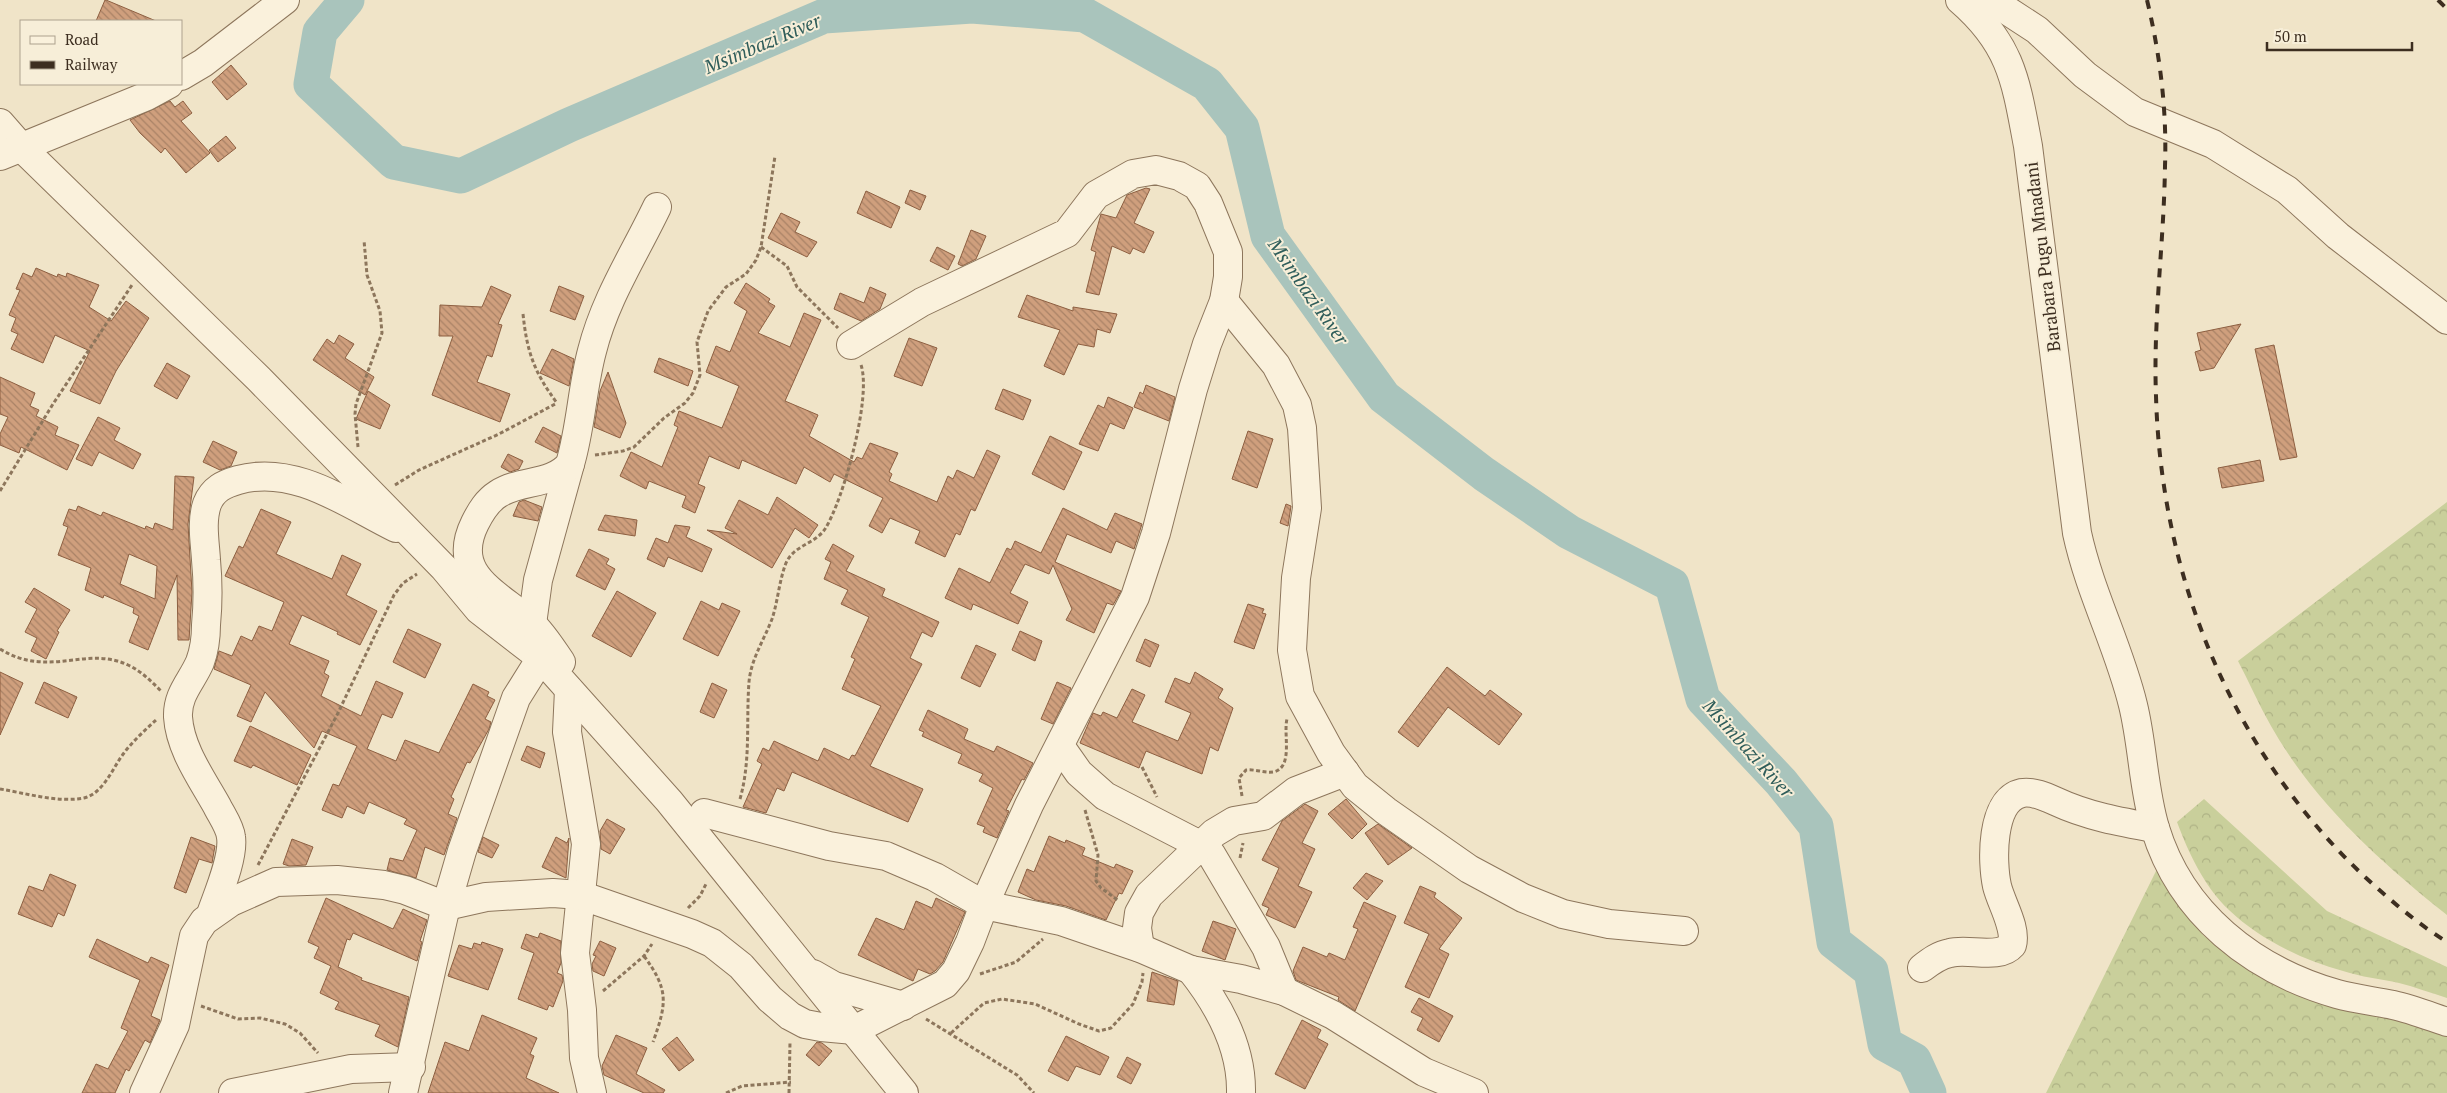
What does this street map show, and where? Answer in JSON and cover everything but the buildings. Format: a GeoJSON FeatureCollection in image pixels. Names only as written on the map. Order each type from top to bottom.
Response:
{"type":"FeatureCollection","features":[{"type":"Feature","properties":{"kind":"street"},"geometry":{"type":"LineString","coordinates":[[182,75],[204,63],[285,0]]}},
{"type":"Feature","properties":{"kind":"street","name":"Barabara Pugu Mnadani"},"geometry":{"type":"LineString","coordinates":[[1960,0],[1982,20],[1997,39],[2008,60],[2020,104],[2028,146],[2077,533],[2089,580],[2126,678],[2134,706],[2155,828],[2168,864],[2189,898],[2214,927],[2250,954],[2294,978],[2328,991],[2395,1006],[2447,1022]]}},
{"type":"Feature","properties":{"kind":"street"},"geometry":{"type":"LineString","coordinates":[[2001,3],[2037,30],[2085,75],[2135,112],[2213,144],[2287,190],[2338,236],[2447,320]]}},
{"type":"Feature","properties":{"kind":"street"},"geometry":{"type":"LineString","coordinates":[[11,151],[147,96],[167,85]]}},
{"type":"Feature","properties":{"kind":"street"},"geometry":{"type":"LineString","coordinates":[[0,123],[11,151],[145,266],[384,506],[444,568],[479,610],[541,658],[670,801],[904,1093]]}},
{"type":"Feature","properties":{"kind":"street"},"geometry":{"type":"LineString","coordinates":[[144,1093],[175,1025],[194,936],[204,920],[231,902],[276,882],[338,880],[384,885],[406,890],[446,906],[486,897],[554,893],[580,895],[665,924],[712,943],[728,955],[790,1016],[805,1024],[821,1027],[854,1030],[946,984],[956,971],[970,942],[984,905],[1029,805],[1135,597],[1156,533],[1193,390],[1207,344],[1224,301],[1228,277],[1228,252],[1208,203],[1197,186],[1179,176],[1156,170],[1133,174],[1096,195],[1067,233],[922,302],[851,345]]}},
{"type":"Feature","properties":{"kind":"street"},"geometry":{"type":"LineString","coordinates":[[532,624],[538,580],[570,464],[592,350],[610,295],[656,208]]}},
{"type":"Feature","properties":{"kind":"street"},"geometry":{"type":"LineString","coordinates":[[1224,301],[1254,335],[1284,379],[1297,405],[1302,428],[1307,508],[1296,578],[1292,650],[1300,696],[1331,753],[1355,786],[1432,845],[1469,869],[1523,898],[1563,914],[1609,924],[1684,931]]}},
{"type":"Feature","properties":{"kind":"street"},"geometry":{"type":"LineString","coordinates":[[570,464],[563,472],[552,478],[516,486],[498,494],[482,507],[470,533],[466,556],[473,572],[492,592],[532,624],[569,673],[677,782],[704,813],[800,960],[814,974],[834,986],[903,1006]]}},
{"type":"Feature","properties":{"kind":"street"},"geometry":{"type":"LineString","coordinates":[[211,914],[226,867],[232,838],[223,817],[188,753],[176,711],[184,689],[200,662],[203,650],[207,603],[204,518],[207,504],[214,492],[223,484],[250,476],[272,475],[296,479],[415,538]]}},
{"type":"Feature","properties":{"kind":"street"},"geometry":{"type":"LineString","coordinates":[[403,1093],[446,906],[462,852],[516,698],[541,658]]}},
{"type":"Feature","properties":{"kind":"street"},"geometry":{"type":"LineString","coordinates":[[569,690],[567,732],[586,844],[574,953],[582,1010],[584,1058],[592,1093]]}},
{"type":"Feature","properties":{"kind":"street"},"geometry":{"type":"LineString","coordinates":[[1060,746],[1080,773],[1105,796],[1200,845],[1218,863],[1266,947],[1284,991]]}},
{"type":"Feature","properties":{"kind":"street"},"geometry":{"type":"LineString","coordinates":[[1140,948],[1137,928],[1139,913],[1149,895],[1200,845],[1224,825],[1263,816],[1296,792],[1345,772]]}},
{"type":"Feature","properties":{"kind":"street"},"geometry":{"type":"LineString","coordinates":[[1922,968],[1936,957],[1950,952],[2002,952],[2012,945],[2012,930],[1997,887],[1993,862],[1994,837],[2005,808],[2010,800],[2021,793],[2033,794],[2095,816],[2155,828]]}},
{"type":"Feature","properties":{"kind":"street"},"geometry":{"type":"LineString","coordinates":[[704,813],[829,846],[886,856],[927,873],[984,905],[1061,921],[1140,948],[1191,970],[1241,979],[1284,991],[1333,1015],[1424,1072],[1474,1093]]}},
{"type":"Feature","properties":{"kind":"street"},"geometry":{"type":"LineString","coordinates":[[1191,970],[1211,996],[1225,1020],[1240,1068],[1241,1093]]}},
{"type":"Feature","properties":{"kind":"street"},"geometry":{"type":"LineString","coordinates":[[233,1093],[332,1072],[386,1066],[410,1067]]}},
{"type":"Feature","properties":{"kind":"path"},"geometry":{"type":"LineString","coordinates":[[570,464],[590,456],[623,451],[634,447],[664,418],[685,403],[699,382],[697,342],[708,311],[726,287],[746,274],[756,260],[761,247],[775,156]]}},
{"type":"Feature","properties":{"kind":"path"},"geometry":{"type":"LineString","coordinates":[[358,451],[356,404],[378,346],[382,327],[380,311],[368,275],[364,240]]}},
{"type":"Feature","properties":{"kind":"path"},"geometry":{"type":"LineString","coordinates":[[732,821],[742,790],[747,764],[748,698],[752,667],[772,619],[786,563],[794,552],[817,538],[824,531],[839,496],[855,446],[861,401],[862,369],[851,345],[837,326],[797,287],[787,266],[761,247]]}},
{"type":"Feature","properties":{"kind":"path"},"geometry":{"type":"LineString","coordinates":[[0,491],[53,404],[145,266]]}},
{"type":"Feature","properties":{"kind":"path"},"geometry":{"type":"LineString","coordinates":[[523,314],[526,342],[536,373],[577,429]]}},
{"type":"Feature","properties":{"kind":"path"},"geometry":{"type":"LineString","coordinates":[[384,506],[388,490],[402,480],[442,458],[499,434],[557,403]]}},
{"type":"Feature","properties":{"kind":"path"},"geometry":{"type":"LineString","coordinates":[[254,872],[338,713],[394,595],[403,583],[414,575],[444,568]]}},
{"type":"Feature","properties":{"kind":"path"},"geometry":{"type":"LineString","coordinates":[[0,649],[25,661],[42,664],[102,660],[127,664],[145,675],[176,711],[132,743],[100,787],[84,798],[61,798],[0,788]]}},
{"type":"Feature","properties":{"kind":"path"},"geometry":{"type":"LineString","coordinates":[[1244,820],[1239,778],[1246,770],[1272,772],[1282,766],[1286,758],[1286,723],[1289,712],[1300,696]]}},
{"type":"Feature","properties":{"kind":"path"},"geometry":{"type":"LineString","coordinates":[[1080,773],[1084,805],[1098,855],[1096,881],[1108,895],[1139,913]]}},
{"type":"Feature","properties":{"kind":"path"},"geometry":{"type":"LineString","coordinates":[[582,1010],[644,956],[665,924],[686,910],[700,896],[719,863]]}},
{"type":"Feature","properties":{"kind":"path"},"geometry":{"type":"LineString","coordinates":[[946,984],[1016,962],[1039,944],[1061,921]]}},
{"type":"Feature","properties":{"kind":"path"},"geometry":{"type":"LineString","coordinates":[[951,1033],[984,1003],[1002,999],[1036,1004],[1099,1031],[1111,1028],[1133,1004],[1142,982],[1143,968],[1140,948]]}},
{"type":"Feature","properties":{"kind":"path"},"geometry":{"type":"LineString","coordinates":[[644,956],[656,972],[665,997],[664,1009],[653,1042]]}},
{"type":"Feature","properties":{"kind":"path"},"geometry":{"type":"LineString","coordinates":[[181,999],[228,1017],[238,1019],[260,1018],[285,1024],[300,1033],[332,1072]]}},
{"type":"Feature","properties":{"kind":"path"},"geometry":{"type":"LineString","coordinates":[[903,1006],[951,1033],[1017,1075],[1034,1093]]}},
{"type":"Feature","properties":{"kind":"path"},"geometry":{"type":"LineString","coordinates":[[789,1093],[790,1016]]}},
{"type":"Feature","properties":{"kind":"path"},"geometry":{"type":"LineString","coordinates":[[726,1093],[742,1086],[790,1082]]}},
{"type":"Feature","properties":{"kind":"green space"},"geometry":{"type":"Polygon","coordinates":[[[2447,502],[2447,915],[2373,852],[2307,780],[2271,726],[2238,661],[2447,502]]]}},
{"type":"Feature","properties":{"kind":"green space"},"geometry":{"type":"Polygon","coordinates":[[[2204,799],[2327,911],[2447,967],[2447,998],[2399,983],[2350,973],[2297,955],[2268,939],[2241,920],[2212,891],[2192,858],[2177,822],[2204,799]]]}},
{"type":"Feature","properties":{"kind":"green space"},"geometry":{"type":"Polygon","coordinates":[[[2157,869],[2179,906],[2204,936],[2242,965],[2288,990],[2334,1006],[2392,1018],[2447,1035],[2447,1093],[2046,1093],[2157,869]]]}},
{"type":"Feature","properties":{"kind":"waterway","name":"Msimbazi River"},"geometry":{"type":"LineString","coordinates":[[347,0],[320,32],[311,84],[394,162],[461,176],[569,125],[824,16],[972,6],[1085,15],[1207,84],[1242,128],[1268,236],[1384,397],[1484,474],[1569,532],[1672,585],[1703,699],[1781,782],[1816,826],[1834,942],[1871,971],[1885,1044],[1914,1060],[1929,1093]]}},
{"type":"Feature","properties":{"kind":"railway"},"geometry":{"type":"LineString","coordinates":[[2147,0],[2159,61],[2165,124],[2164,195],[2155,367],[2156,396],[2161,464],[2172,530],[2189,595],[2212,658],[2242,718],[2277,775],[2318,828],[2365,877],[2404,911],[2447,942]]}},
{"type":"Feature","properties":{"kind":"railway"},"geometry":{"type":"LineString","coordinates":[[2438,0],[2447,9]]}}]}
